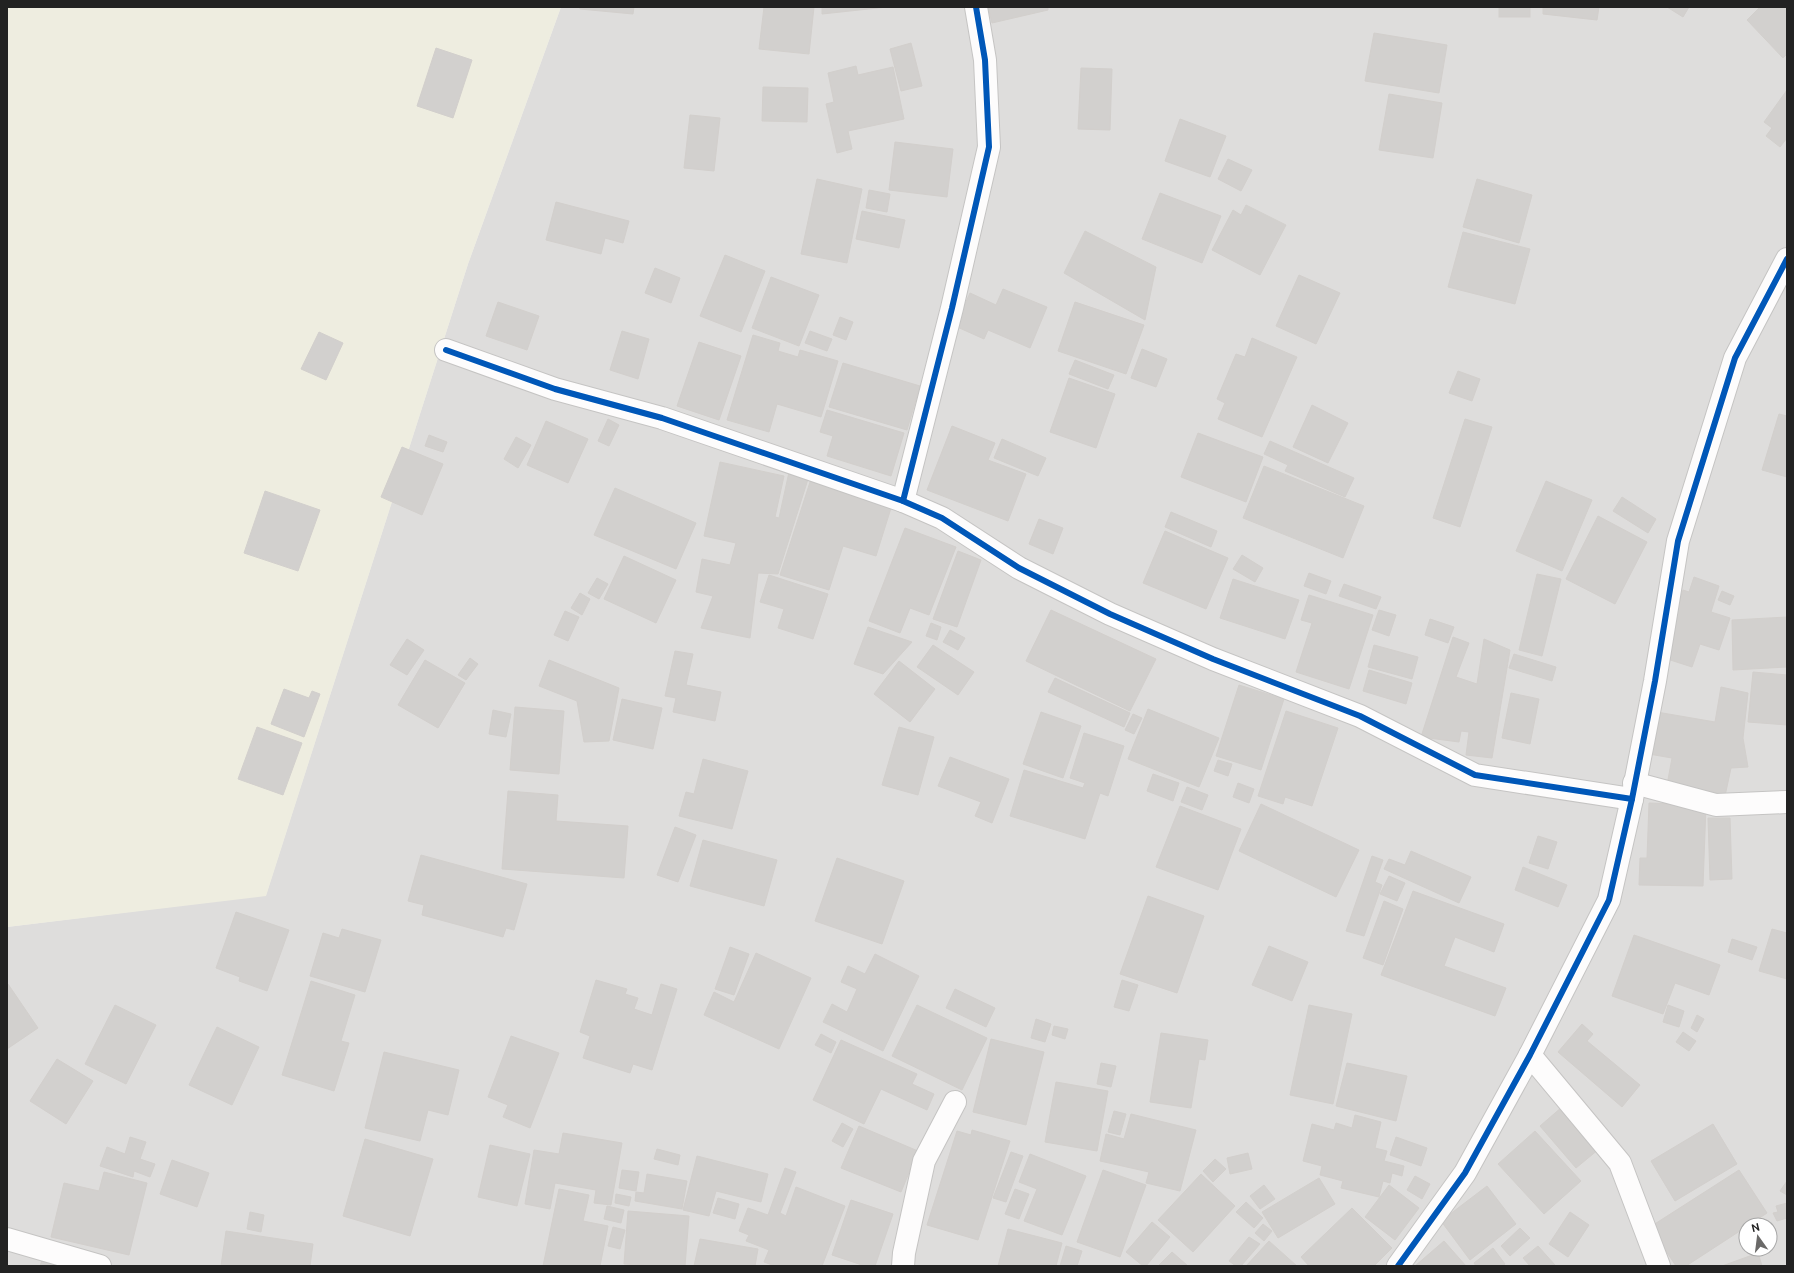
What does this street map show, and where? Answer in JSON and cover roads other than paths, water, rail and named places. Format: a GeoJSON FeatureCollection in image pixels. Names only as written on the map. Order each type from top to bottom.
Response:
{"type":"FeatureCollection","features":[{"type":"Feature","properties":{"kind":"street"},"geometry":{"type":"LineString","coordinates":[[903,501],[952,308],[989,147],[985,60],[976,7]]}},
{"type":"Feature","properties":{"kind":"street"},"geometry":{"type":"LineString","coordinates":[[1398,1266],[1465,1172],[1530,1055],[1609,900],[1655,680],[1678,541],[1735,358],[1787,259]]}},
{"type":"Feature","properties":{"kind":"street"},"geometry":{"type":"LineString","coordinates":[[446,350],[555,389],[662,418],[903,501],[942,518],[1019,568],[1110,614],[1213,659],[1360,716],[1475,775],[1633,791],[1716,805],[1787,802]]}},
{"type":"Feature","properties":{"kind":"street"},"geometry":{"type":"LineString","coordinates":[[1530,1055],[1620,1163],[1659,1266]]}},
{"type":"Feature","properties":{"kind":"street"},"geometry":{"type":"LineString","coordinates":[[903,1266],[904,1253],[924,1161],[955,1102]]}},
{"type":"Feature","properties":{"kind":"street"},"geometry":{"type":"LineString","coordinates":[[7,1239],[100,1266]]}}]}
